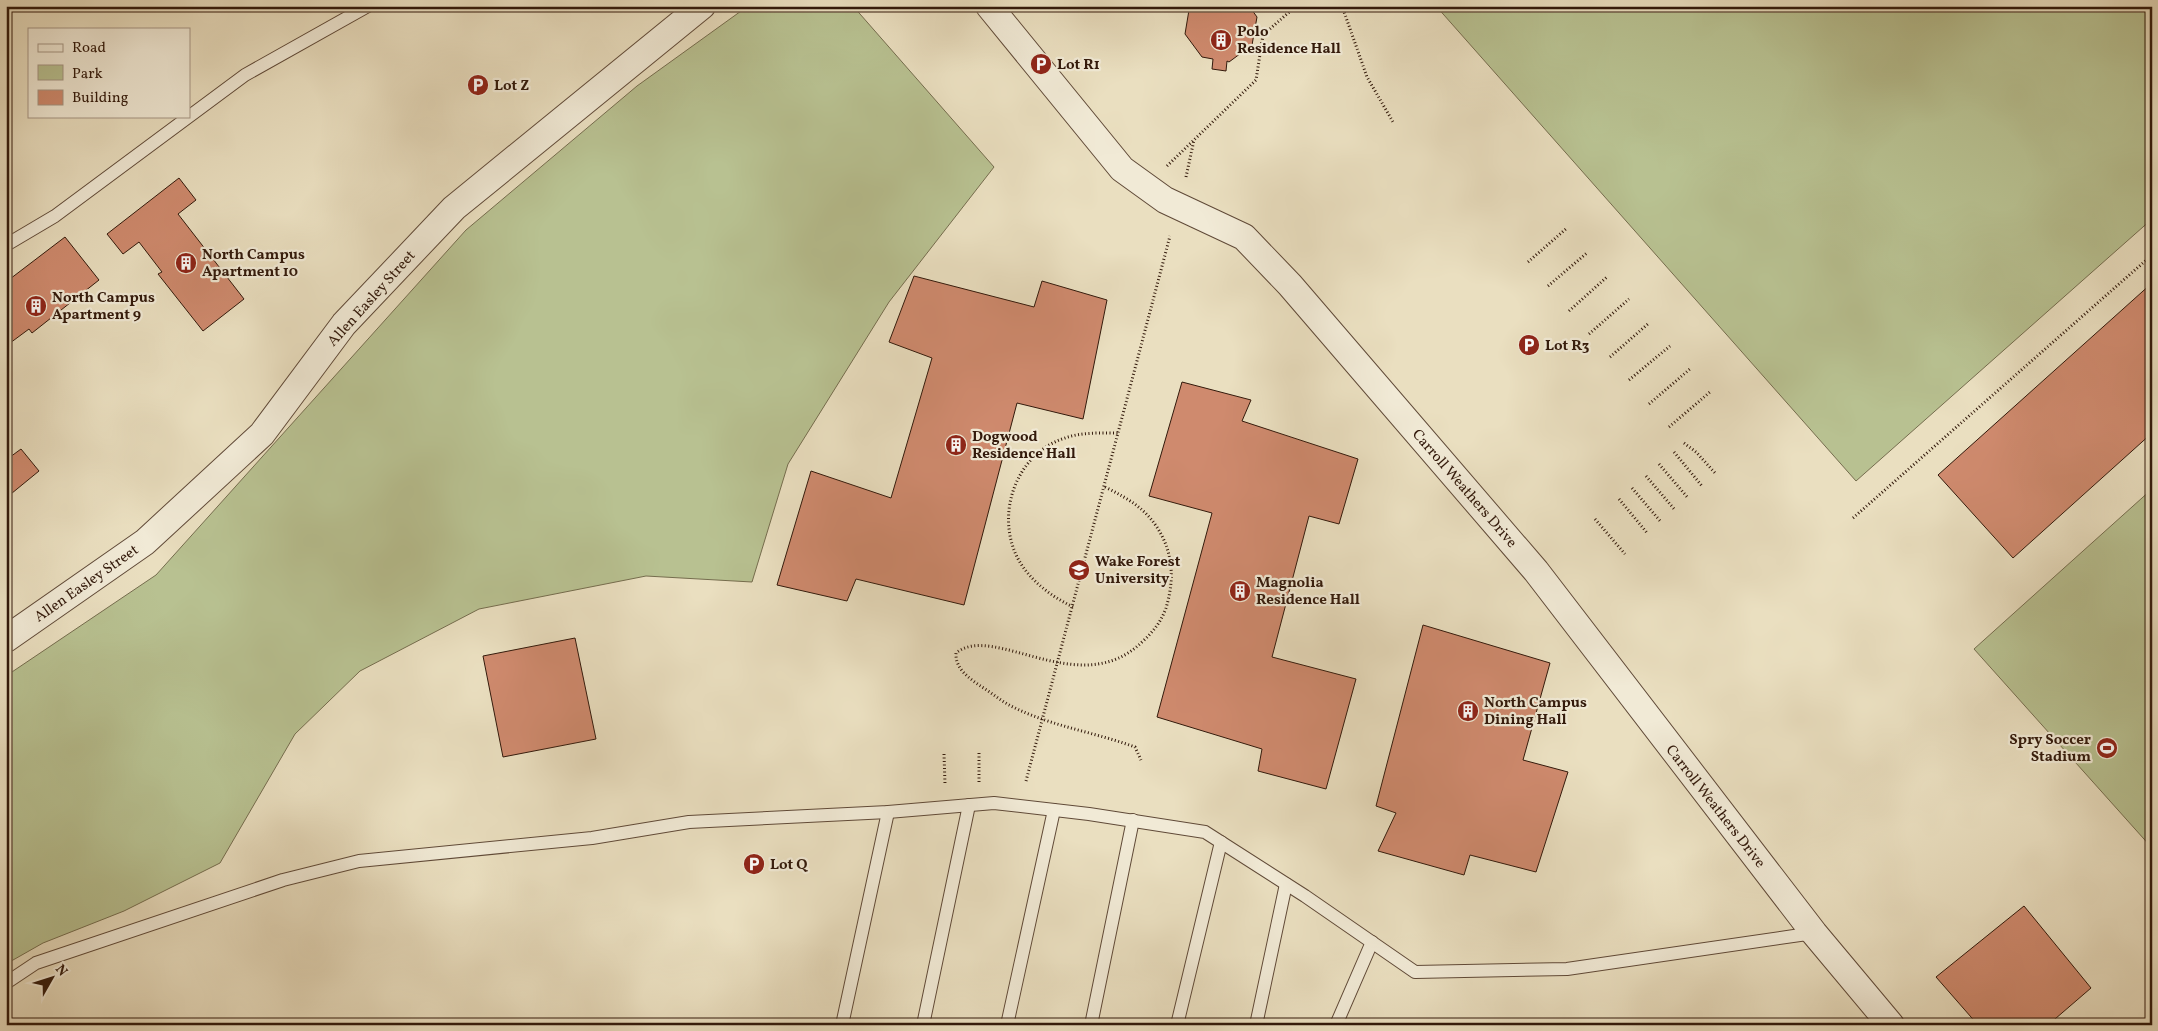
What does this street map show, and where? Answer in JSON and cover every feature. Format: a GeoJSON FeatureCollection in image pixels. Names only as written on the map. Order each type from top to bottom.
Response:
{"type":"FeatureCollection","features":[{"type":"Feature","properties":{"kind":"street","name":"Allen Easley Street"},"geometry":{"type":"LineString","coordinates":[[6,639],[145,542],[262,434],[344,324],[454,208],[702,6]]}},
{"type":"Feature","properties":{"kind":"street","name":"Carroll Weathers Drive"},"geometry":{"type":"LineString","coordinates":[[989,6],[1122,169],[1145,188],[1164,200],[1244,237],[1290,285],[1536,571],[1814,933],[1891,1025]]}},
{"type":"Feature","properties":{"kind":"lane"},"geometry":{"type":"LineString","coordinates":[[190,117],[245,76],[368,6]]}},
{"type":"Feature","properties":{"kind":"lane"},"geometry":{"type":"LineString","coordinates":[[6,245],[55,216],[188,118]]}},
{"type":"Feature","properties":{"kind":"lane"},"geometry":{"type":"LineString","coordinates":[[6,983],[36,963],[283,880],[359,861],[592,838],[689,822],[888,812],[946,806],[994,804],[1133,820],[1205,832],[1286,884],[1415,972],[1567,970],[1814,933]]}},
{"type":"Feature","properties":{"kind":"lane"},"geometry":{"type":"LineString","coordinates":[[922,1025],[970,805]]}},
{"type":"Feature","properties":{"kind":"lane"},"geometry":{"type":"LineString","coordinates":[[1007,1025],[1054,810]]}},
{"type":"Feature","properties":{"kind":"lane"},"geometry":{"type":"LineString","coordinates":[[842,1025],[888,812]]}},
{"type":"Feature","properties":{"kind":"lane"},"geometry":{"type":"LineString","coordinates":[[1091,1025],[1133,820]]}},
{"type":"Feature","properties":{"kind":"lane"},"geometry":{"type":"LineString","coordinates":[[1177,1025],[1221,842]]}},
{"type":"Feature","properties":{"kind":"lane"},"geometry":{"type":"LineString","coordinates":[[1256,1025],[1286,884]]}},
{"type":"Feature","properties":{"kind":"lane"},"geometry":{"type":"LineString","coordinates":[[1336,1025],[1372,942]]}},
{"type":"Feature","properties":{"kind":"path"},"geometry":{"type":"LineString","coordinates":[[1145,188],[1256,80],[1263,35],[1296,6]]}},
{"type":"Feature","properties":{"kind":"path"},"geometry":{"type":"LineString","coordinates":[[1342,6],[1367,77],[1393,122]]}},
{"type":"Feature","properties":{"kind":"path"},"geometry":{"type":"LineString","coordinates":[[1185,180],[1194,139]]}},
{"type":"Feature","properties":{"kind":"path"},"geometry":{"type":"LineString","coordinates":[[1528,262],[1567,228]]}},
{"type":"Feature","properties":{"kind":"path"},"geometry":{"type":"LineString","coordinates":[[1026,781],[1044,720],[1171,232]]}},
{"type":"Feature","properties":{"kind":"path"},"geometry":{"type":"LineString","coordinates":[[1548,286],[1588,252]]}},
{"type":"Feature","properties":{"kind":"path"},"geometry":{"type":"LineString","coordinates":[[1853,518],[2152,255]]}},
{"type":"Feature","properties":{"kind":"path"},"geometry":{"type":"LineString","coordinates":[[1569,311],[1608,276]]}},
{"type":"Feature","properties":{"kind":"path"},"geometry":{"type":"LineString","coordinates":[[1589,334],[1629,299]]}},
{"type":"Feature","properties":{"kind":"path"},"geometry":{"type":"LineString","coordinates":[[1610,357],[1649,323]]}},
{"type":"Feature","properties":{"kind":"path"},"geometry":{"type":"LineString","coordinates":[[1629,380],[1670,346]]}},
{"type":"Feature","properties":{"kind":"path"},"geometry":{"type":"LineString","coordinates":[[1649,404],[1690,369]]}},
{"type":"Feature","properties":{"kind":"path"},"geometry":{"type":"LineString","coordinates":[[1669,427],[1710,392]]}},
{"type":"Feature","properties":{"kind":"path"},"geometry":{"type":"LineString","coordinates":[[1073,607],[1054,598],[1038,584],[1021,563],[1011,538],[1008,514],[1013,488],[1024,467],[1042,449],[1065,438],[1092,433],[1119,433]]}},
{"type":"Feature","properties":{"kind":"path"},"geometry":{"type":"LineString","coordinates":[[1684,444],[1696,452],[1716,474]]}},
{"type":"Feature","properties":{"kind":"path"},"geometry":{"type":"LineString","coordinates":[[1674,452],[1702,486]]}},
{"type":"Feature","properties":{"kind":"path"},"geometry":{"type":"LineString","coordinates":[[1659,464],[1688,498]]}},
{"type":"Feature","properties":{"kind":"path"},"geometry":{"type":"LineString","coordinates":[[1646,476],[1675,510]]}},
{"type":"Feature","properties":{"kind":"path"},"geometry":{"type":"LineString","coordinates":[[1105,487],[1131,500],[1150,517],[1164,539],[1172,566],[1170,592],[1163,618],[1150,635],[1135,649],[1113,661],[1087,666],[1058,663],[991,647],[963,647],[956,653],[955,660],[959,668],[975,682],[1011,706],[1044,720],[1135,747],[1141,760]]}},
{"type":"Feature","properties":{"kind":"path"},"geometry":{"type":"LineString","coordinates":[[1632,488],[1661,522]]}},
{"type":"Feature","properties":{"kind":"path"},"geometry":{"type":"LineString","coordinates":[[1619,499],[1648,534]]}},
{"type":"Feature","properties":{"kind":"path"},"geometry":{"type":"LineString","coordinates":[[1595,520],[1625,554]]}},
{"type":"Feature","properties":{"kind":"path"},"geometry":{"type":"LineString","coordinates":[[944,754],[946,806]]}},
{"type":"Feature","properties":{"kind":"green space"},"geometry":{"type":"Polygon","coordinates":[[[748,6],[853,6],[994,167],[889,302],[788,464],[752,582],[646,576],[479,609],[360,671],[295,734],[220,863],[124,911],[43,943],[6,964],[6,676],[156,575],[466,230],[637,86],[748,6]]]}},
{"type":"Feature","properties":{"kind":"green space"},"geometry":{"type":"Polygon","coordinates":[[[1436,6],[2148,6],[2152,11],[2152,219],[1856,481],[1436,6]]]}},
{"type":"Feature","properties":{"kind":"green space","name":"Spry Soccer Stadium"},"geometry":{"type":"Polygon","coordinates":[[[2152,489],[2152,848],[1974,649],[2152,489]]]}},
{"type":"Feature","properties":{"kind":"building","name":"Polo Residence Hall"},"geometry":{"type":"Polygon","coordinates":[[[1186,6],[1249,6],[1257,17],[1252,45],[1229,62],[1227,61],[1226,71],[1212,69],[1213,59],[1202,57],[1185,34],[1189,10],[1186,6]]]}},
{"type":"Feature","properties":{"kind":"building","name":"North Campus Apartment 10"},"geometry":{"type":"Polygon","coordinates":[[[179,178],[196,200],[178,214],[244,299],[203,331],[158,274],[162,272],[139,242],[123,254],[107,234],[179,178]]]}},
{"type":"Feature","properties":{"kind":"building","name":"North Campus Apartment 9"},"geometry":{"type":"Polygon","coordinates":[[[65,237],[99,280],[32,333],[29,329],[6,346],[6,282],[65,237]]]}},
{"type":"Feature","properties":{"kind":"building","name":"Dogwood Residence Hall"},"geometry":{"type":"Polygon","coordinates":[[[914,276],[1034,307],[1042,281],[1107,300],[1083,419],[1017,403],[964,605],[856,579],[847,601],[777,585],[811,471],[891,498],[932,358],[889,342],[914,276]]]}},
{"type":"Feature","properties":{"kind":"building"},"geometry":{"type":"Polygon","coordinates":[[[2152,283],[2152,433],[2013,558],[1938,475],[2152,283]]]}},
{"type":"Feature","properties":{"kind":"building","name":"Magnolia Residence Hall"},"geometry":{"type":"Polygon","coordinates":[[[1182,382],[1251,400],[1242,421],[1358,459],[1339,524],[1309,516],[1272,657],[1356,679],[1326,789],[1258,771],[1262,749],[1157,717],[1212,513],[1149,496],[1182,382]]]}},
{"type":"Feature","properties":{"kind":"building"},"geometry":{"type":"Polygon","coordinates":[[[21,449],[39,471],[6,498],[6,460],[21,449]]]}},
{"type":"Feature","properties":{"kind":"building","name":"North Campus Dining Hall"},"geometry":{"type":"Polygon","coordinates":[[[1423,625],[1550,663],[1523,760],[1568,772],[1536,872],[1470,855],[1464,875],[1378,851],[1396,813],[1376,806],[1423,625]]]}},
{"type":"Feature","properties":{"kind":"building"},"geometry":{"type":"Polygon","coordinates":[[[575,638],[596,739],[503,757],[483,656],[575,638]]]}},
{"type":"Feature","properties":{"kind":"building"},"geometry":{"type":"Polygon","coordinates":[[[2024,906],[2091,988],[2048,1025],[1978,1025],[1936,977],[2024,906]]]}},
{"type":"Feature","properties":{"kind":"place","name":"Polo Residence Hall"},"geometry":{"type":"Point","coordinates":[1221,40]}},
{"type":"Feature","properties":{"kind":"place","name":"Lot R1"},"geometry":{"type":"Point","coordinates":[1041,64]}},
{"type":"Feature","properties":{"kind":"place","name":"Lot Z"},"geometry":{"type":"Point","coordinates":[478,85]}},
{"type":"Feature","properties":{"kind":"place","name":"North Campus Apartment 10"},"geometry":{"type":"Point","coordinates":[186,263]}},
{"type":"Feature","properties":{"kind":"place","name":"North Campus Apartment 9"},"geometry":{"type":"Point","coordinates":[36,306]}},
{"type":"Feature","properties":{"kind":"place","name":"Lot R3"},"geometry":{"type":"Point","coordinates":[1529,345]}},
{"type":"Feature","properties":{"kind":"place","name":"Dogwood Residence Hall"},"geometry":{"type":"Point","coordinates":[956,445]}},
{"type":"Feature","properties":{"kind":"place","name":"Wake Forest University"},"geometry":{"type":"Point","coordinates":[1079,570]}},
{"type":"Feature","properties":{"kind":"place","name":"Magnolia Residence Hall"},"geometry":{"type":"Point","coordinates":[1240,591]}},
{"type":"Feature","properties":{"kind":"place","name":"North Campus Dining Hall"},"geometry":{"type":"Point","coordinates":[1468,711]}},
{"type":"Feature","properties":{"kind":"place","name":"Spry Soccer Stadium"},"geometry":{"type":"Point","coordinates":[2107,748]}},
{"type":"Feature","properties":{"kind":"place","name":"Lot Q"},"geometry":{"type":"Point","coordinates":[754,864]}}]}
